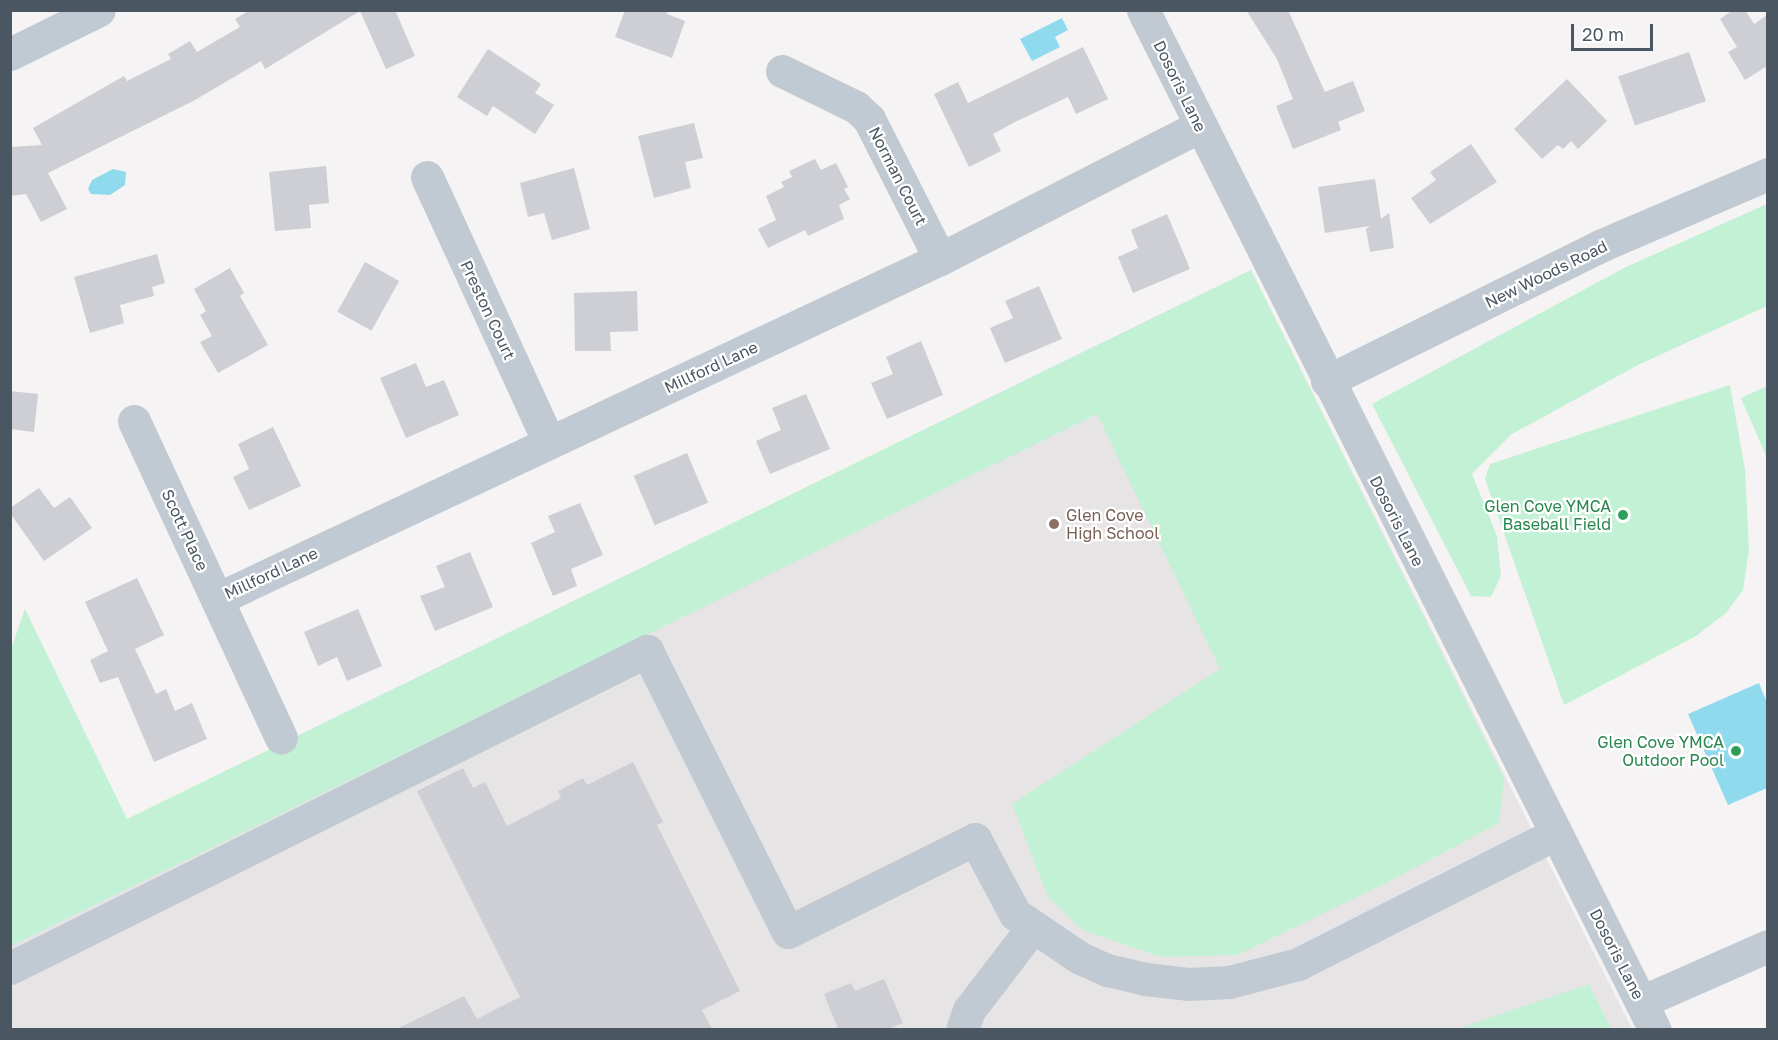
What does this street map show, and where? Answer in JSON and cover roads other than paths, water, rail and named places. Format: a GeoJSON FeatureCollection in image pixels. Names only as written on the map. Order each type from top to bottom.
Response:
{"type":"FeatureCollection","features":[{"type":"Feature","properties":{"kind":"street"},"geometry":{"type":"LineString","coordinates":[[10,54],[99,10]]}},
{"type":"Feature","properties":{"kind":"street","name":"Dosoris Lane"},"geometry":{"type":"LineString","coordinates":[[1143,10],[1327,381],[1648,1016]]}},
{"type":"Feature","properties":{"kind":"street","name":"Norman Court"},"geometry":{"type":"LineString","coordinates":[[782,71],[856,107],[869,119],[940,259]]}},
{"type":"Feature","properties":{"kind":"street","name":"Millford Lane"},"geometry":{"type":"LineString","coordinates":[[217,599],[940,259],[1200,126]]}},
{"type":"Feature","properties":{"kind":"street","name":"New Woods Road"},"geometry":{"type":"LineString","coordinates":[[1327,381],[1600,246],[1767,174]]}},
{"type":"Feature","properties":{"kind":"street","name":"Preston Court"},"geometry":{"type":"LineString","coordinates":[[427,177],[549,442]]}},
{"type":"Feature","properties":{"kind":"street","name":"Scott Place"},"geometry":{"type":"LineString","coordinates":[[134,421],[281,737]]}},
{"type":"Feature","properties":{"kind":"street"},"geometry":{"type":"LineString","coordinates":[[10,968],[647,651],[788,932],[975,839],[1015,914],[1032,928],[1107,970],[1188,984],[1229,982],[1298,964],[1555,834]]}},
{"type":"Feature","properties":{"kind":"street"},"geometry":{"type":"LineString","coordinates":[[962,1029],[969,1010],[1032,928]]}},
{"type":"Feature","properties":{"kind":"street"},"geometry":{"type":"LineString","coordinates":[[1648,1016],[1767,946]]}},
{"type":"Feature","properties":{"kind":"water"},"geometry":{"type":"Polygon","coordinates":[[[1062,18],[1068,30],[1055,37],[1060,47],[1032,61],[1020,39],[1062,18]]]}},
{"type":"Feature","properties":{"kind":"water"},"geometry":{"type":"Polygon","coordinates":[[[113,169],[126,172],[125,185],[110,195],[91,194],[88,189],[92,180],[113,169]]]}},
{"type":"Feature","properties":{"kind":"water","name":"Glen Cove YMCA Outdoor Pool"},"geometry":{"type":"Polygon","coordinates":[[[1759,683],[1767,703],[1767,788],[1728,805],[1688,714],[1759,683]]]}},
{"type":"Feature","properties":{"kind":"place","name":"Glen Cove YMCA Baseball Field"},"geometry":{"type":"Point","coordinates":[1623,515]}},
{"type":"Feature","properties":{"kind":"place","name":"Glen Cove High School"},"geometry":{"type":"Point","coordinates":[1054,524]}},
{"type":"Feature","properties":{"kind":"place","name":"Glen Cove YMCA Outdoor Pool"},"geometry":{"type":"Point","coordinates":[1736,751]}}]}
